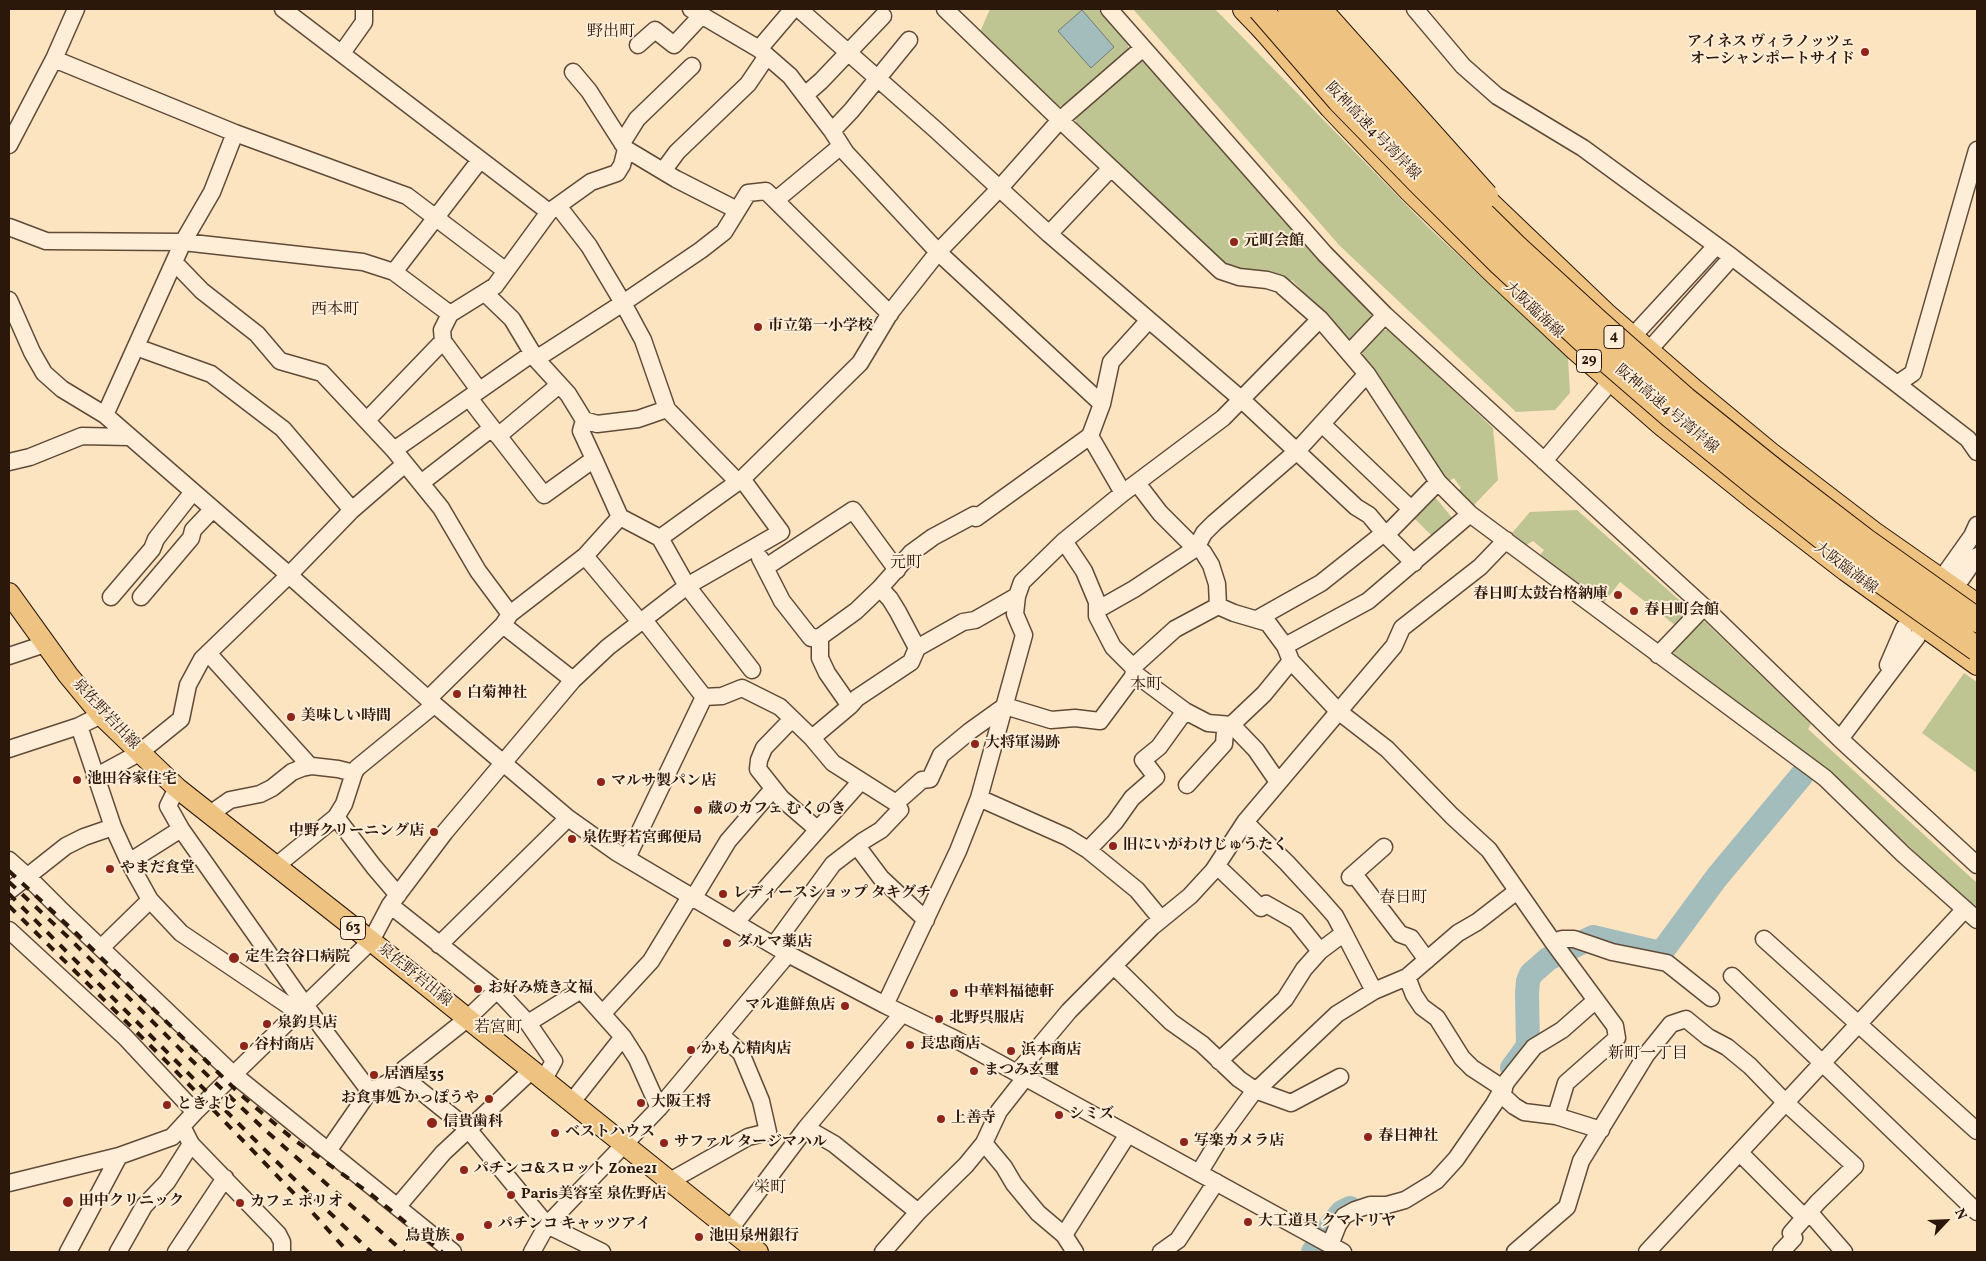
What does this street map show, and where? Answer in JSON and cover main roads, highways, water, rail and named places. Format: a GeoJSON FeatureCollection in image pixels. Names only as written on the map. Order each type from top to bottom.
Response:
{"type":"FeatureCollection","features":[{"type":"Feature","properties":{"kind":"highway"},"geometry":{"type":"LineString","coordinates":[[1244,9],[1339,100]]}},
{"type":"Feature","properties":{"kind":"highway","name":"阪神高速4号湾岸線"},"geometry":{"type":"LineString","coordinates":[[1260,9],[1339,100],[1500,262],[1583,340],[1663,409],[1761,489],[1850,558],[1977,649]]}},
{"type":"Feature","properties":{"kind":"highway","name":"阪神高速4号湾岸線"},"geometry":{"type":"LineString","coordinates":[[1290,9],[1362,90],[1436,168],[1514,246],[1598,322],[1685,399],[1776,472],[1866,541],[1977,620]]}},
{"type":"Feature","properties":{"kind":"highway"},"geometry":{"type":"LineString","coordinates":[[1319,9],[1598,322]]}},
{"type":"Feature","properties":{"kind":"main road","name":"大阪臨海線"},"geometry":{"type":"LineString","coordinates":[[1244,9],[1330,108],[1410,192],[1492,272],[1662,426],[1846,571],[1977,665]]}},
{"type":"Feature","properties":{"kind":"main road"},"geometry":{"type":"LineString","coordinates":[[1305,9],[1373,85],[1445,160],[1606,313],[1771,453],[1874,532],[1977,604]]}},
{"type":"Feature","properties":{"kind":"main road","name":"泉佐野岩出線"},"geometry":{"type":"LineString","coordinates":[[9,594],[45,644],[101,715],[177,788],[371,941],[758,1252]]}},
{"type":"Feature","properties":{"kind":"water"},"geometry":{"type":"Polygon","coordinates":[[[1082,10],[1114,47],[1091,68],[1058,31],[1082,10]]]}},
{"type":"Feature","properties":{"kind":"waterway"},"geometry":{"type":"LineString","coordinates":[[1512,1068],[1528,1046],[1527,993],[1531,974],[1548,959],[1593,937],[1656,952],[1664,949],[1717,877],[1802,775]]}},
{"type":"Feature","properties":{"kind":"waterway"},"geometry":{"type":"LineString","coordinates":[[1313,1252],[1331,1225],[1342,1212],[1350,1208]]}},
{"type":"Feature","properties":{"kind":"railway"},"geometry":{"type":"LineString","coordinates":[[9,871],[76,933],[242,1096],[293,1139],[372,1195],[442,1252]]}},
{"type":"Feature","properties":{"kind":"railway"},"geometry":{"type":"LineString","coordinates":[[9,882],[69,938],[182,1051],[265,1130],[404,1252]]}},
{"type":"Feature","properties":{"kind":"railway"},"geometry":{"type":"LineString","coordinates":[[9,894],[288,1173],[371,1252]]}},
{"type":"Feature","properties":{"kind":"railway"},"geometry":{"type":"LineString","coordinates":[[9,906],[170,1065],[312,1212],[348,1252]]}},
{"type":"Feature","properties":{"kind":"place","name":"アイネス ヴィラノッツェ オーシャンポートサイド"},"geometry":{"type":"Point","coordinates":[1865,52]}},
{"type":"Feature","properties":{"kind":"place","name":"元町会館"},"geometry":{"type":"Point","coordinates":[1234,242]}},
{"type":"Feature","properties":{"kind":"place","name":"市立第一小学校"},"geometry":{"type":"Point","coordinates":[758,327]}},
{"type":"Feature","properties":{"kind":"place","name":"春日町太鼓台格納庫"},"geometry":{"type":"Point","coordinates":[1618,595]}},
{"type":"Feature","properties":{"kind":"place","name":"春日町会館"},"geometry":{"type":"Point","coordinates":[1634,611]}},
{"type":"Feature","properties":{"kind":"place","name":"白菊神社"},"geometry":{"type":"Point","coordinates":[457,694]}},
{"type":"Feature","properties":{"kind":"place","name":"美味しい時間"},"geometry":{"type":"Point","coordinates":[291,717]}},
{"type":"Feature","properties":{"kind":"place","name":"大将軍湯跡"},"geometry":{"type":"Point","coordinates":[975,744]}},
{"type":"Feature","properties":{"kind":"place","name":"池田谷家住宅"},"geometry":{"type":"Point","coordinates":[77,780]}},
{"type":"Feature","properties":{"kind":"place","name":"マルサ製パン店"},"geometry":{"type":"Point","coordinates":[601,782]}},
{"type":"Feature","properties":{"kind":"place","name":"蔵のカフェ むくのき"},"geometry":{"type":"Point","coordinates":[698,810]}},
{"type":"Feature","properties":{"kind":"place","name":"中野クリーニング店"},"geometry":{"type":"Point","coordinates":[434,832]}},
{"type":"Feature","properties":{"kind":"place","name":"泉佐野若宮郵便局"},"geometry":{"type":"Point","coordinates":[572,839]}},
{"type":"Feature","properties":{"kind":"place","name":"旧にいがわけじゅうたく"},"geometry":{"type":"Point","coordinates":[1113,846]}},
{"type":"Feature","properties":{"kind":"place","name":"やまだ食堂"},"geometry":{"type":"Point","coordinates":[110,869]}},
{"type":"Feature","properties":{"kind":"place","name":"レディースショップ タキグチ"},"geometry":{"type":"Point","coordinates":[723,894]}},
{"type":"Feature","properties":{"kind":"place","name":"ダルマ薬店"},"geometry":{"type":"Point","coordinates":[727,943]}},
{"type":"Feature","properties":{"kind":"place","name":"定生会谷口病院"},"geometry":{"type":"Point","coordinates":[234,958]}},
{"type":"Feature","properties":{"kind":"place","name":"お好み焼き文福"},"geometry":{"type":"Point","coordinates":[478,989]}},
{"type":"Feature","properties":{"kind":"place","name":"中華料福徳軒"},"geometry":{"type":"Point","coordinates":[954,993]}},
{"type":"Feature","properties":{"kind":"place","name":"マル進鮮魚店"},"geometry":{"type":"Point","coordinates":[845,1006]}},
{"type":"Feature","properties":{"kind":"place","name":"北野呉服店"},"geometry":{"type":"Point","coordinates":[939,1019]}},
{"type":"Feature","properties":{"kind":"place","name":"泉釣具店"},"geometry":{"type":"Point","coordinates":[267,1024]}},
{"type":"Feature","properties":{"kind":"place","name":"長忠商店"},"geometry":{"type":"Point","coordinates":[910,1045]}},
{"type":"Feature","properties":{"kind":"place","name":"谷村商店"},"geometry":{"type":"Point","coordinates":[244,1046]}},
{"type":"Feature","properties":{"kind":"place","name":"かもん精肉店"},"geometry":{"type":"Point","coordinates":[691,1050]}},
{"type":"Feature","properties":{"kind":"place","name":"浜本商店"},"geometry":{"type":"Point","coordinates":[1011,1051]}},
{"type":"Feature","properties":{"kind":"place","name":"まつみ玄璽"},"geometry":{"type":"Point","coordinates":[974,1071]}},
{"type":"Feature","properties":{"kind":"place","name":"居酒屋35"},"geometry":{"type":"Point","coordinates":[374,1075]}},
{"type":"Feature","properties":{"kind":"place","name":"お食事処 かっぽうや"},"geometry":{"type":"Point","coordinates":[489,1099]}},
{"type":"Feature","properties":{"kind":"place","name":"大阪王将"},"geometry":{"type":"Point","coordinates":[641,1103]}},
{"type":"Feature","properties":{"kind":"place","name":"ときよし"},"geometry":{"type":"Point","coordinates":[167,1105]}},
{"type":"Feature","properties":{"kind":"place","name":"シミズ"},"geometry":{"type":"Point","coordinates":[1059,1115]}},
{"type":"Feature","properties":{"kind":"place","name":"上善寺"},"geometry":{"type":"Point","coordinates":[941,1119]}},
{"type":"Feature","properties":{"kind":"place","name":"信貴歯科"},"geometry":{"type":"Point","coordinates":[432,1123]}},
{"type":"Feature","properties":{"kind":"place","name":"ベストハウス"},"geometry":{"type":"Point","coordinates":[555,1133]}},
{"type":"Feature","properties":{"kind":"place","name":"春日神社"},"geometry":{"type":"Point","coordinates":[1368,1137]}},
{"type":"Feature","properties":{"kind":"place","name":"写楽カメラ店"},"geometry":{"type":"Point","coordinates":[1184,1142]}},
{"type":"Feature","properties":{"kind":"place","name":"サファル タージマハル"},"geometry":{"type":"Point","coordinates":[664,1143]}},
{"type":"Feature","properties":{"kind":"place","name":"パチンコ&スロット Zone21"},"geometry":{"type":"Point","coordinates":[464,1170]}},
{"type":"Feature","properties":{"kind":"place","name":"Paris美容室 泉佐野店"},"geometry":{"type":"Point","coordinates":[511,1195]}},
{"type":"Feature","properties":{"kind":"place","name":"田中クリニック"},"geometry":{"type":"Point","coordinates":[68,1202]}},
{"type":"Feature","properties":{"kind":"place","name":"カフェ ポリオ"},"geometry":{"type":"Point","coordinates":[240,1203]}},
{"type":"Feature","properties":{"kind":"place","name":"大工道具 クマトリヤ"},"geometry":{"type":"Point","coordinates":[1248,1222]}},
{"type":"Feature","properties":{"kind":"place","name":"パチンコ キャッツアイ"},"geometry":{"type":"Point","coordinates":[488,1225]}},
{"type":"Feature","properties":{"kind":"place","name":"鳥貴族"},"geometry":{"type":"Point","coordinates":[460,1237]}},
{"type":"Feature","properties":{"kind":"place","name":"池田泉州銀行"},"geometry":{"type":"Point","coordinates":[699,1237]}},
{"type":"Feature","properties":{"kind":"district","name":"野出町"},"geometry":{"type":"Point","coordinates":[611,33]}},
{"type":"Feature","properties":{"kind":"district","name":"西本町"},"geometry":{"type":"Point","coordinates":[335,311]}},
{"type":"Feature","properties":{"kind":"district","name":"元町"},"geometry":{"type":"Point","coordinates":[906,564]}},
{"type":"Feature","properties":{"kind":"district","name":"本町"},"geometry":{"type":"Point","coordinates":[1146,686]}},
{"type":"Feature","properties":{"kind":"district","name":"春日町"},"geometry":{"type":"Point","coordinates":[1403,899]}},
{"type":"Feature","properties":{"kind":"district","name":"若宮町"},"geometry":{"type":"Point","coordinates":[498,1029]}},
{"type":"Feature","properties":{"kind":"district","name":"新町一丁目"},"geometry":{"type":"Point","coordinates":[1648,1055]}},
{"type":"Feature","properties":{"kind":"district","name":"栄町"},"geometry":{"type":"Point","coordinates":[770,1189]}}]}
